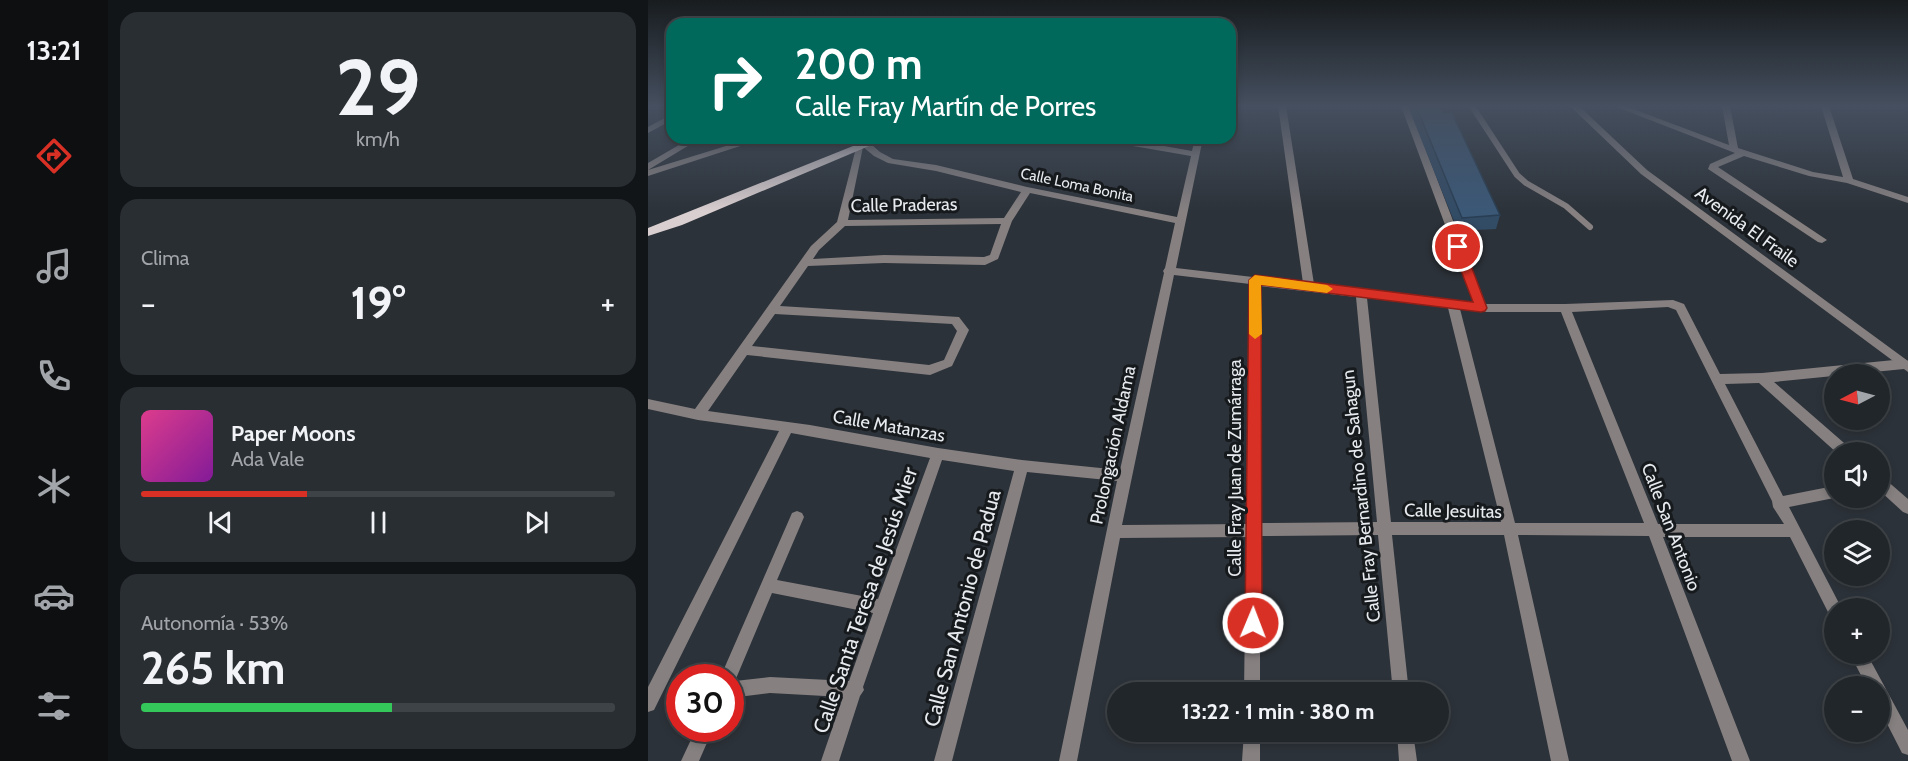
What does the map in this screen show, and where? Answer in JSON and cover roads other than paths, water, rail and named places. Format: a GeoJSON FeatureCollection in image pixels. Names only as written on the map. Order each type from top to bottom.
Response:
{"type":"FeatureCollection","features":[{"type":"Feature","properties":{"kind":"main road"},"geometry":{"type":"LineString","coordinates":[[648,232],[678,222],[862,144]]}},
{"type":"Feature","properties":{"kind":"street"},"geometry":{"type":"LineString","coordinates":[[1287,142],[1309,286]]}},
{"type":"Feature","properties":{"kind":"street"},"geometry":{"type":"LineString","coordinates":[[1418,142],[1481,308]]}},
{"type":"Feature","properties":{"kind":"street","name":"Avenida El Fraile"},"geometry":{"type":"LineString","coordinates":[[1612,142],[1644,172],[1906,365]]}},
{"type":"Feature","properties":{"kind":"street"},"geometry":{"type":"LineString","coordinates":[[1716,142],[1812,174],[1849,181],[1908,200]]}},
{"type":"Feature","properties":{"kind":"street"},"geometry":{"type":"LineString","coordinates":[[1736,142],[1739,151]]}},
{"type":"Feature","properties":{"kind":"street"},"geometry":{"type":"LineString","coordinates":[[1836,142],[1849,181]]}},
{"type":"Feature","properties":{"kind":"street"},"geometry":{"type":"LineString","coordinates":[[648,167],[687,144]]}},
{"type":"Feature","properties":{"kind":"street"},"geometry":{"type":"LineString","coordinates":[[648,173],[742,144]]}},
{"type":"Feature","properties":{"kind":"street","name":"Calle Loma Bonita"},"geometry":{"type":"LineString","coordinates":[[862,144],[891,161],[936,168],[1027,190],[1180,221]]}},
{"type":"Feature","properties":{"kind":"street","name":"Calle Praderas"},"geometry":{"type":"LineString","coordinates":[[862,144],[842,223],[1008,221]]}},
{"type":"Feature","properties":{"kind":"street"},"geometry":{"type":"LineString","coordinates":[[1138,144],[1195,154]]}},
{"type":"Feature","properties":{"kind":"street","name":"Prolongación Aldama"},"geometry":{"type":"LineString","coordinates":[[1068,761],[1113,532],[1198,144]]}},
{"type":"Feature","properties":{"kind":"street"},"geometry":{"type":"LineString","coordinates":[[1739,151],[1713,166],[1713,169],[1822,240]]}},
{"type":"Feature","properties":{"kind":"street"},"geometry":{"type":"LineString","coordinates":[[805,262],[884,259],[985,261],[994,257],[1008,221],[1027,190]]}},
{"type":"Feature","properties":{"kind":"street"},"geometry":{"type":"LineString","coordinates":[[698,415],[815,248],[842,223]]}},
{"type":"Feature","properties":{"kind":"street"},"geometry":{"type":"LineString","coordinates":[[1168,271],[1481,308],[1565,308],[1669,303],[1680,307],[1828,598]]}},
{"type":"Feature","properties":{"kind":"street","name":"Calle Fray Juan de Zumárraga"},"geometry":{"type":"LineString","coordinates":[[1252,682],[1255,280]]}},
{"type":"Feature","properties":{"kind":"street","name":"Calle Fray Bernardino de Sahagun"},"geometry":{"type":"LineString","coordinates":[[1361,294],[1400,682]]}},
{"type":"Feature","properties":{"kind":"street"},"geometry":{"type":"LineString","coordinates":[[1453,305],[1510,530],[1560,761]]}},
{"type":"Feature","properties":{"kind":"street","name":"Calle San Antonio"},"geometry":{"type":"LineString","coordinates":[[1565,308],[1653,529],[1741,761]]}},
{"type":"Feature","properties":{"kind":"street"},"geometry":{"type":"LineString","coordinates":[[744,351],[930,370],[948,363],[963,330],[955,320],[772,310]]}},
{"type":"Feature","properties":{"kind":"street"},"geometry":{"type":"LineString","coordinates":[[1716,379],[1762,378],[1906,365]]}},
{"type":"Feature","properties":{"kind":"street"},"geometry":{"type":"LineString","coordinates":[[1762,378],[1834,442]]}},
{"type":"Feature","properties":{"kind":"street","name":"Calle Matanzas"},"geometry":{"type":"LineString","coordinates":[[648,404],[698,415],[788,427],[939,454],[1022,466],[1125,476]]}},
{"type":"Feature","properties":{"kind":"street"},"geometry":{"type":"LineString","coordinates":[[648,705],[788,427]]}},
{"type":"Feature","properties":{"kind":"street","name":"Calle Santa Teresa de Jesús Mier"},"geometry":{"type":"LineString","coordinates":[[830,761],[856,690],[882,607],[939,454]]}},
{"type":"Feature","properties":{"kind":"street","name":"Calle San Antonio de Padua"},"geometry":{"type":"LineString","coordinates":[[943,761],[1022,466]]}},
{"type":"Feature","properties":{"kind":"street"},"geometry":{"type":"LineString","coordinates":[[1890,492],[1908,508]]}},
{"type":"Feature","properties":{"kind":"street"},"geometry":{"type":"LineString","coordinates":[[1778,503],[1824,494]]}},
{"type":"Feature","properties":{"kind":"street"},"geometry":{"type":"LineString","coordinates":[[734,664],[797,517]]}},
{"type":"Feature","properties":{"kind":"street","name":"Calle Jesuitas"},"geometry":{"type":"LineString","coordinates":[[1113,532],[1384,528],[1793,531]]}},
{"type":"Feature","properties":{"kind":"street"},"geometry":{"type":"LineString","coordinates":[[767,585],[882,607]]}},
{"type":"Feature","properties":{"kind":"street"},"geometry":{"type":"LineString","coordinates":[[744,688],[770,685],[856,690]]}},
{"type":"Feature","properties":{"kind":"street"},"geometry":{"type":"LineString","coordinates":[[1890,713],[1908,747]]}},
{"type":"Feature","properties":{"kind":"street"},"geometry":{"type":"LineString","coordinates":[[690,761],[699,742]]}},
{"type":"Feature","properties":{"kind":"street"},"geometry":{"type":"LineString","coordinates":[[1251,761],[1252,742]]}},
{"type":"Feature","properties":{"kind":"street"},"geometry":{"type":"LineString","coordinates":[[1406,742],[1408,761]]}},
{"type":"Feature","properties":{"kind":"lane"},"geometry":{"type":"LineString","coordinates":[[1495,142],[1517,175],[1526,183],[1566,206],[1590,226]]}}]}
